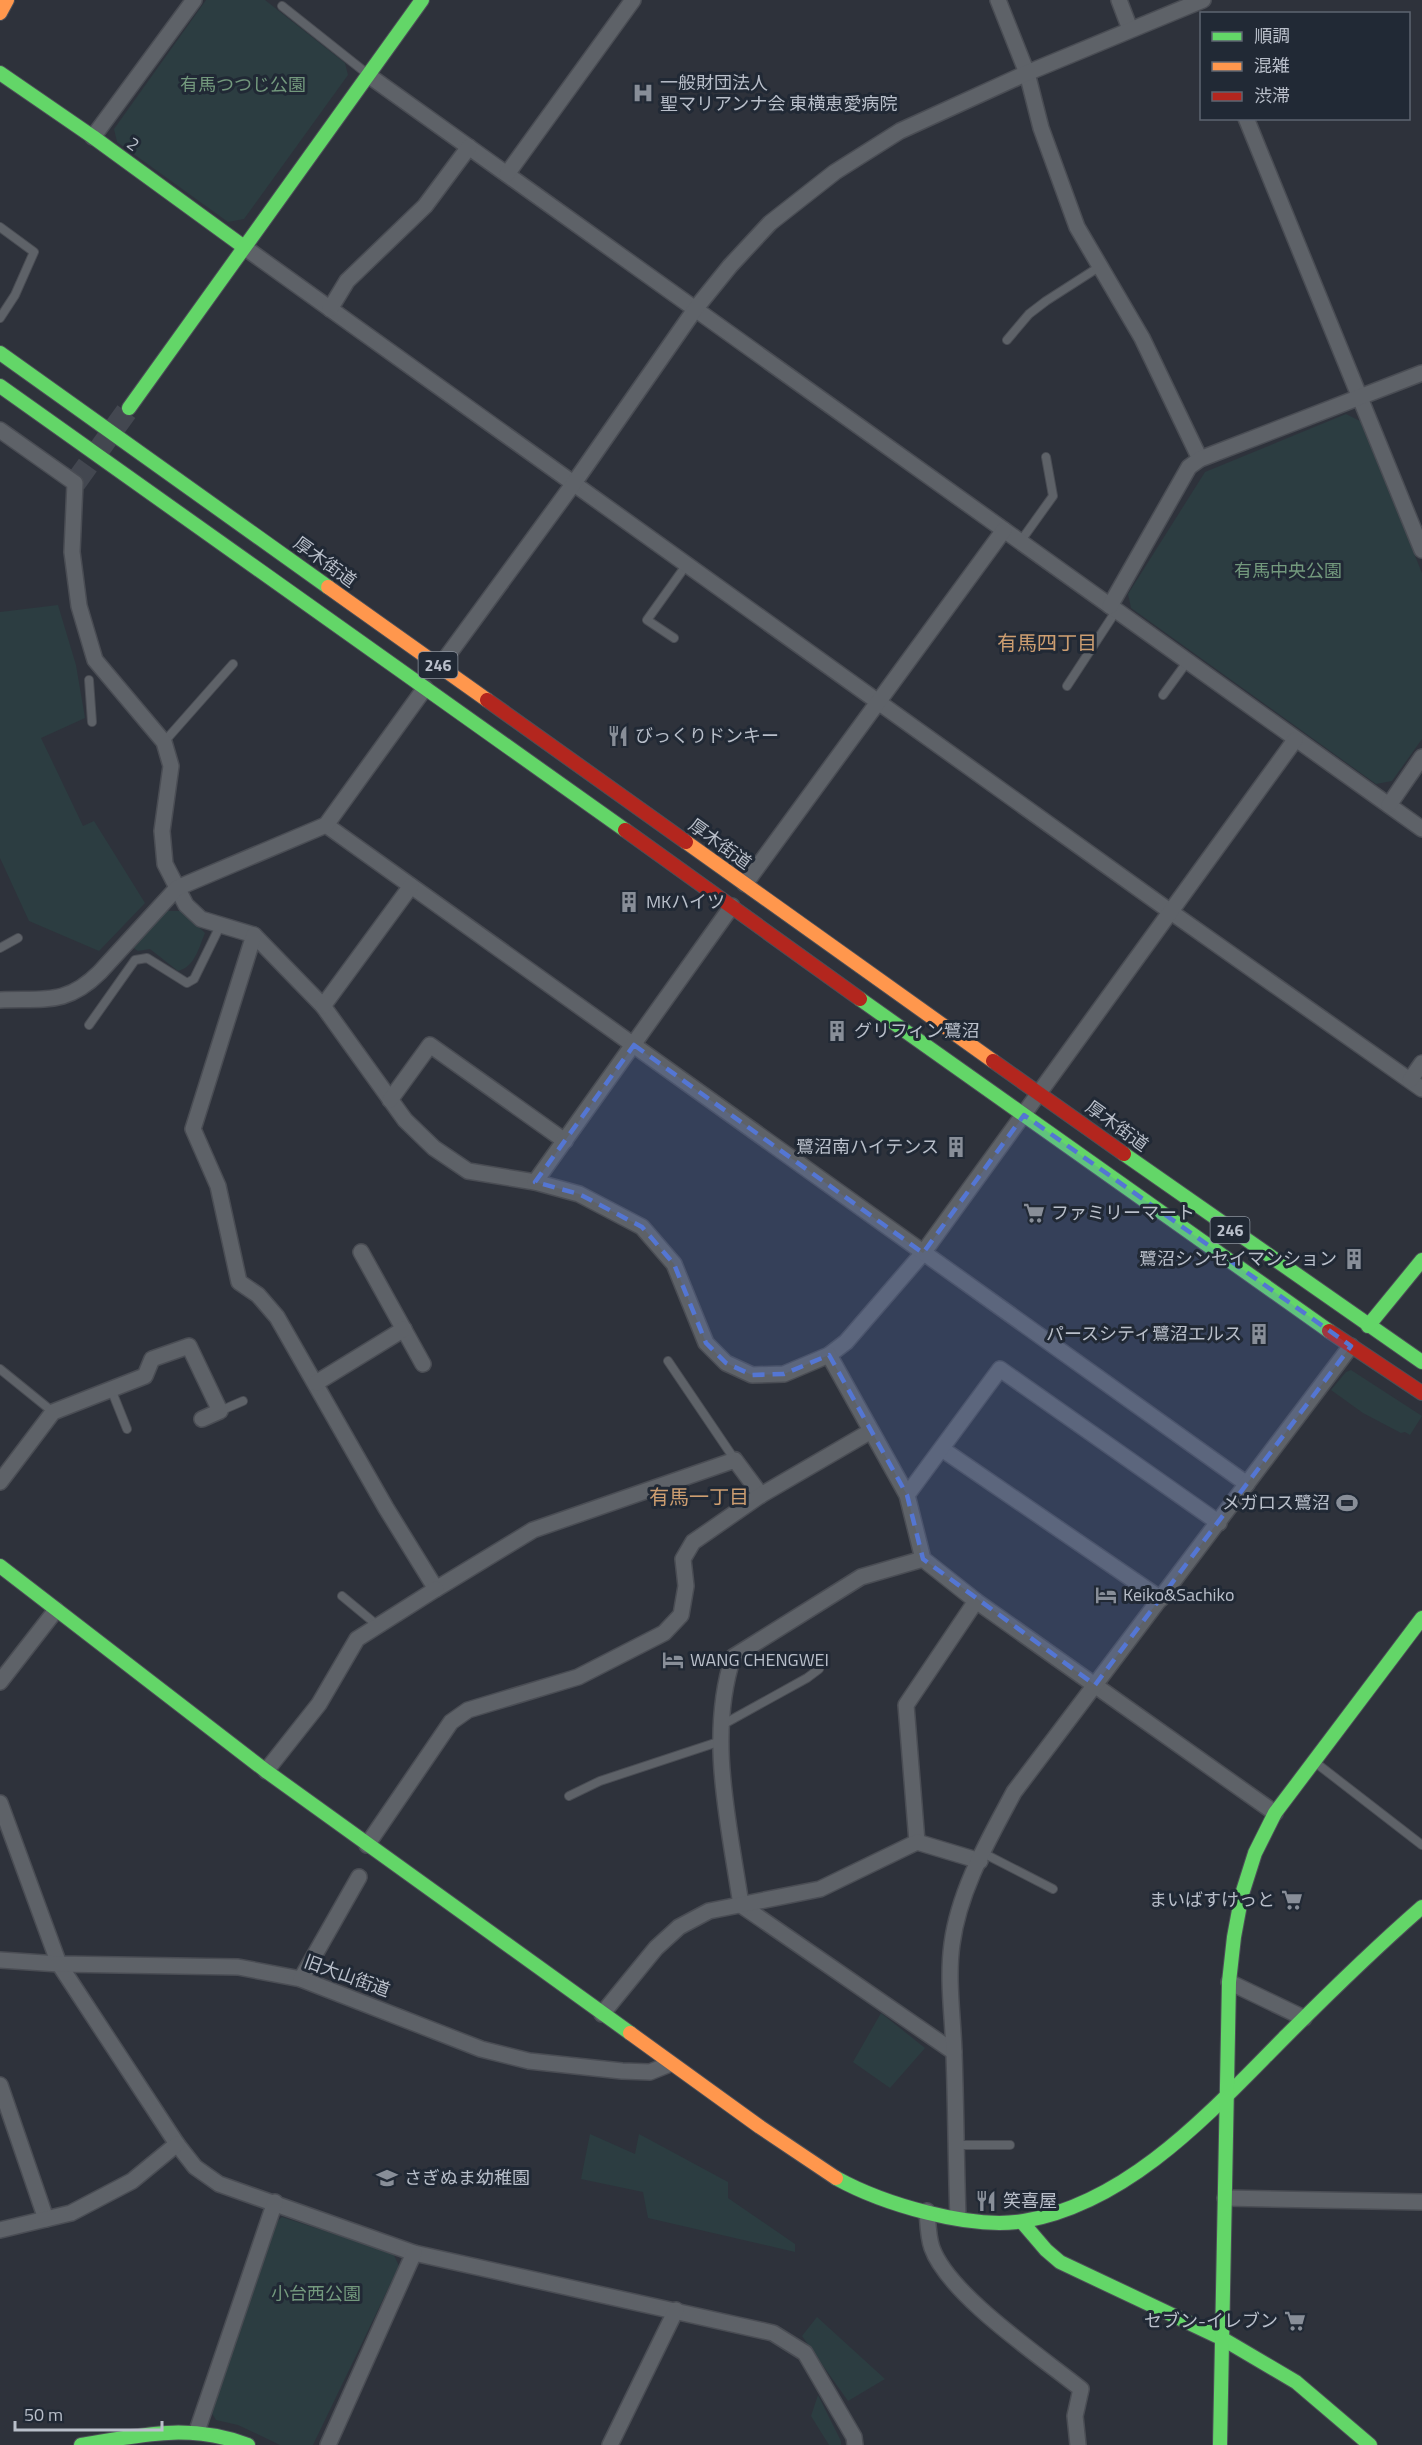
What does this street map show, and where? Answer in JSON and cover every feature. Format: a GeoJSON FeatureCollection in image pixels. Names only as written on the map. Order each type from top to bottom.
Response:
{"type":"FeatureCollection","features":[{"type":"Feature","properties":{"kind":"main road"},"geometry":{"type":"LineString","coordinates":[[0,13],[7,0]]}},
{"type":"Feature","properties":{"kind":"main road"},"geometry":{"type":"LineString","coordinates":[[129,408],[422,0]]}},
{"type":"Feature","properties":{"kind":"main road","name":"2"},"geometry":{"type":"LineString","coordinates":[[0,74],[93,137],[244,247]]}},
{"type":"Feature","properties":{"kind":"main road","name":"厚木街道"},"geometry":{"type":"LineString","coordinates":[[0,352],[1240,1237],[1422,1362]]}},
{"type":"Feature","properties":{"kind":"main road","name":"246"},"geometry":{"type":"LineString","coordinates":[[0,386],[732,906],[922,1044],[1422,1393]]}},
{"type":"Feature","properties":{"kind":"main road"},"geometry":{"type":"LineString","coordinates":[[1368,1326],[1422,1260]]}},
{"type":"Feature","properties":{"kind":"main road"},"geometry":{"type":"LineString","coordinates":[[0,1566],[266,1771],[760,2127],[834,2176],[885,2199],[927,2211],[998,2223],[1022,2222],[1068,2209],[1102,2193],[1200,2122],[1357,1966],[1422,1907]]}},
{"type":"Feature","properties":{"kind":"main road"},"geometry":{"type":"LineString","coordinates":[[1220,2445],[1229,1982],[1237,1913],[1244,1883],[1259,1841],[1275,1813],[1314,1761],[1417,1635],[1422,1618]]}},
{"type":"Feature","properties":{"kind":"main road"},"geometry":{"type":"LineString","coordinates":[[1022,2222],[1046,2250],[1060,2262],[1223,2340],[1296,2382],[1370,2445]]}},
{"type":"Feature","properties":{"kind":"main road"},"geometry":{"type":"LineString","coordinates":[[81,2445],[176,2429],[232,2438],[248,2445]]}},
{"type":"Feature","properties":{"kind":"street"},"geometry":{"type":"LineString","coordinates":[[93,137],[194,0]]}},
{"type":"Feature","properties":{"kind":"street"},"geometry":{"type":"LineString","coordinates":[[507,174],[633,0]]}},
{"type":"Feature","properties":{"kind":"street"},"geometry":{"type":"LineString","coordinates":[[998,0],[1028,73],[1041,128],[1077,226],[1142,338],[1200,459]]}},
{"type":"Feature","properties":{"kind":"street"},"geometry":{"type":"LineString","coordinates":[[1119,0],[1130,29]]}},
{"type":"Feature","properties":{"kind":"street"},"geometry":{"type":"LineString","coordinates":[[440,666],[574,483],[696,308],[730,266],[770,223],[835,172],[900,131],[1130,29],[1201,4]]}},
{"type":"Feature","properties":{"kind":"street"},"geometry":{"type":"LineString","coordinates":[[368,75],[1422,829]]}},
{"type":"Feature","properties":{"kind":"street"},"geometry":{"type":"LineString","coordinates":[[1247,120],[1422,550]]}},
{"type":"Feature","properties":{"kind":"street"},"geometry":{"type":"LineString","coordinates":[[330,309],[347,281],[425,206],[469,147]]}},
{"type":"Feature","properties":{"kind":"street"},"geometry":{"type":"LineString","coordinates":[[244,247],[1416,1085],[1422,1063]]}},
{"type":"Feature","properties":{"kind":"street"},"geometry":{"type":"LineString","coordinates":[[1113,608],[1189,467],[1200,459],[1422,373]]}},
{"type":"Feature","properties":{"kind":"street"},"geometry":{"type":"LineString","coordinates":[[0,430],[75,483],[72,552],[79,606],[95,660],[164,742],[171,766],[162,831],[165,864],[186,905],[201,919],[254,935],[323,1006],[405,1120],[435,1148],[468,1171],[535,1182],[579,1194],[642,1227],[674,1264],[706,1343],[726,1363],[752,1375],[784,1374],[829,1355],[846,1342],[923,1253],[1295,740]]}},
{"type":"Feature","properties":{"kind":"street"},"geometry":{"type":"LineString","coordinates":[[745,884],[1004,530]]}},
{"type":"Feature","properties":{"kind":"street"},"geometry":{"type":"LineString","coordinates":[[0,1000],[57,999],[74,993],[100,972],[177,888],[326,825],[425,688]]}},
{"type":"Feature","properties":{"kind":"street"},"geometry":{"type":"LineString","coordinates":[[1389,805],[1422,757]]}},
{"type":"Feature","properties":{"kind":"street"},"geometry":{"type":"LineString","coordinates":[[326,825],[1247,1484]]}},
{"type":"Feature","properties":{"kind":"street"},"geometry":{"type":"LineString","coordinates":[[323,1006],[411,886]]}},
{"type":"Feature","properties":{"kind":"street"},"geometry":{"type":"LineString","coordinates":[[535,1182],[732,906]]}},
{"type":"Feature","properties":{"kind":"street"},"geometry":{"type":"LineString","coordinates":[[254,935],[194,1129],[218,1186],[238,1282],[258,1295],[277,1317],[386,1508],[436,1589]]}},
{"type":"Feature","properties":{"kind":"street"},"geometry":{"type":"LineString","coordinates":[[390,1100],[430,1046],[565,1141]]}},
{"type":"Feature","properties":{"kind":"street"},"geometry":{"type":"LineString","coordinates":[[362,1252],[423,1364]]}},
{"type":"Feature","properties":{"kind":"street"},"geometry":{"type":"LineString","coordinates":[[316,1383],[404,1329]]}},
{"type":"Feature","properties":{"kind":"street"},"geometry":{"type":"LineString","coordinates":[[0,1482],[53,1413],[145,1376],[152,1359],[189,1346],[220,1411],[202,1419]]}},
{"type":"Feature","properties":{"kind":"street"},"geometry":{"type":"LineString","coordinates":[[958,2218],[954,2052],[950,1993],[952,1943],[963,1898],[981,1857],[1014,1792],[1352,1346]]}},
{"type":"Feature","properties":{"kind":"street"},"geometry":{"type":"LineString","coordinates":[[829,1355],[906,1495],[923,1559],[976,1601],[1275,1813]]}},
{"type":"Feature","properties":{"kind":"street"},"geometry":{"type":"LineString","coordinates":[[906,1495],[1000,1369],[1219,1523]]}},
{"type":"Feature","properties":{"kind":"street"},"geometry":{"type":"LineString","coordinates":[[367,1845],[451,1722],[468,1710],[578,1677],[663,1633],[681,1615],[686,1586],[683,1559],[693,1542],[761,1495],[871,1431]]}},
{"type":"Feature","properties":{"kind":"street"},"geometry":{"type":"LineString","coordinates":[[942,1449],[1161,1599]]}},
{"type":"Feature","properties":{"kind":"street"},"geometry":{"type":"LineString","coordinates":[[266,1771],[319,1704],[357,1639],[533,1530],[735,1460],[761,1495]]}},
{"type":"Feature","properties":{"kind":"street"},"geometry":{"type":"LineString","coordinates":[[923,1559],[861,1577],[733,1657],[726,1680],[721,1733],[722,1776],[741,1905],[954,2052]]}},
{"type":"Feature","properties":{"kind":"street"},"geometry":{"type":"LineString","coordinates":[[917,1842],[906,1705],[976,1601]]}},
{"type":"Feature","properties":{"kind":"street"},"geometry":{"type":"LineString","coordinates":[[0,1682],[56,1610]]}},
{"type":"Feature","properties":{"kind":"street"},"geometry":{"type":"LineString","coordinates":[[0,1803],[59,1964],[177,2144],[195,2167],[219,2184],[414,2253],[773,2333],[805,2354],[854,2437],[855,2445]]}},
{"type":"Feature","properties":{"kind":"street"},"geometry":{"type":"LineString","coordinates":[[602,2014],[656,1948],[679,1927],[709,1911],[820,1889],[917,1842],[981,1857]]}},
{"type":"Feature","properties":{"kind":"street"},"geometry":{"type":"LineString","coordinates":[[302,1978],[359,1877]]}},
{"type":"Feature","properties":{"kind":"street","name":"旧大山街道"},"geometry":{"type":"LineString","coordinates":[[0,1960],[59,1964],[238,1967],[302,1978],[481,2049],[530,2061],[650,2072],[670,2064]]}},
{"type":"Feature","properties":{"kind":"street"},"geometry":{"type":"LineString","coordinates":[[1229,1982],[1305,2018]]}},
{"type":"Feature","properties":{"kind":"street"},"geometry":{"type":"LineString","coordinates":[[0,2085],[46,2219]]}},
{"type":"Feature","properties":{"kind":"street"},"geometry":{"type":"LineString","coordinates":[[0,2230],[71,2213],[132,2181],[177,2144]]}},
{"type":"Feature","properties":{"kind":"street"},"geometry":{"type":"LineString","coordinates":[[1225,2198],[1422,2202]]}},
{"type":"Feature","properties":{"kind":"street"},"geometry":{"type":"LineString","coordinates":[[197,2431],[275,2202]]}},
{"type":"Feature","properties":{"kind":"street"},"geometry":{"type":"LineString","coordinates":[[927,2211],[932,2247],[942,2267],[957,2285],[973,2303],[1081,2389],[1075,2416],[1078,2445]]}},
{"type":"Feature","properties":{"kind":"street"},"geometry":{"type":"LineString","coordinates":[[328,2445],[414,2253]]}},
{"type":"Feature","properties":{"kind":"street"},"geometry":{"type":"LineString","coordinates":[[610,2445],[676,2310]]}},
{"type":"Feature","properties":{"kind":"lane"},"geometry":{"type":"LineString","coordinates":[[282,6],[368,75]]}},
{"type":"Feature","properties":{"kind":"lane"},"geometry":{"type":"LineString","coordinates":[[0,227],[34,252],[15,295],[0,318]]}},
{"type":"Feature","properties":{"kind":"lane"},"geometry":{"type":"LineString","coordinates":[[1008,339],[1029,314],[1099,267]]}},
{"type":"Feature","properties":{"kind":"lane"},"geometry":{"type":"LineString","coordinates":[[1020,542],[1053,496],[1046,457]]}},
{"type":"Feature","properties":{"kind":"lane"},"geometry":{"type":"LineString","coordinates":[[675,638],[647,620],[687,564]]}},
{"type":"Feature","properties":{"kind":"lane"},"geometry":{"type":"LineString","coordinates":[[1067,686],[1113,608]]}},
{"type":"Feature","properties":{"kind":"lane"},"geometry":{"type":"LineString","coordinates":[[1163,695],[1187,662]]}},
{"type":"Feature","properties":{"kind":"lane"},"geometry":{"type":"LineString","coordinates":[[164,742],[233,664]]}},
{"type":"Feature","properties":{"kind":"lane"},"geometry":{"type":"LineString","coordinates":[[89,680],[92,722]]}},
{"type":"Feature","properties":{"kind":"lane"},"geometry":{"type":"LineString","coordinates":[[89,1025],[135,960],[147,958],[188,983],[194,979],[221,924]]}},
{"type":"Feature","properties":{"kind":"lane"},"geometry":{"type":"LineString","coordinates":[[0,948],[18,938]]}},
{"type":"Feature","properties":{"kind":"lane"},"geometry":{"type":"LineString","coordinates":[[668,1361],[735,1460]]}},
{"type":"Feature","properties":{"kind":"lane"},"geometry":{"type":"LineString","coordinates":[[0,1369],[53,1413]]}},
{"type":"Feature","properties":{"kind":"lane"},"geometry":{"type":"LineString","coordinates":[[111,1389],[127,1429]]}},
{"type":"Feature","properties":{"kind":"lane"},"geometry":{"type":"LineString","coordinates":[[220,1411],[243,1401]]}},
{"type":"Feature","properties":{"kind":"lane"},"geometry":{"type":"LineString","coordinates":[[342,1596],[377,1625]]}},
{"type":"Feature","properties":{"kind":"lane"},"geometry":{"type":"LineString","coordinates":[[569,1796],[600,1781],[721,1733],[819,1668]]}},
{"type":"Feature","properties":{"kind":"lane"},"geometry":{"type":"LineString","coordinates":[[1314,1761],[1422,1845]]}},
{"type":"Feature","properties":{"kind":"lane"},"geometry":{"type":"LineString","coordinates":[[981,1857],[1053,1889]]}},
{"type":"Feature","properties":{"kind":"lane"},"geometry":{"type":"LineString","coordinates":[[956,2145],[1010,2145]]}},
{"type":"Feature","properties":{"kind":"highlighted area"},"geometry":{"type":"Polygon","coordinates":[[[634,1045],[923,1253],[1024,1115],[1351,1346],[1095,1685],[923,1559],[907,1495],[829,1355],[784,1374],[752,1375],[726,1363],[706,1343],[674,1264],[642,1227],[579,1194],[535,1182],[634,1045]]]}},
{"type":"Feature","properties":{"kind":"green space","name":"有馬つつじ公園"},"geometry":{"type":"Polygon","coordinates":[[[206,0],[265,0],[345,63],[348,75],[244,219],[228,222],[117,142],[114,129],[206,0]]]}},
{"type":"Feature","properties":{"kind":"green space","name":"有馬中央公園"},"geometry":{"type":"Polygon","coordinates":[[[1346,414],[1360,421],[1422,573],[1422,739],[1392,781],[1376,784],[1131,608],[1128,594],[1205,472],[1346,414]]]}},
{"type":"Feature","properties":{"kind":"green space"},"geometry":{"type":"Polygon","coordinates":[[[58,605],[76,665],[85,718],[41,738],[83,826],[94,821],[145,903],[99,951],[29,921],[0,858],[0,612],[58,605]]]}},
{"type":"Feature","properties":{"kind":"green space"},"geometry":{"type":"Polygon","coordinates":[[[167,911],[182,911],[205,933],[192,961],[184,969],[178,971],[150,949],[138,951],[132,947],[167,911]]]}},
{"type":"Feature","properties":{"kind":"green space"},"geometry":{"type":"Polygon","coordinates":[[[1351,1370],[1422,1416],[1410,1435],[1405,1432],[1401,1433],[1363,1413],[1331,1390],[1346,1372],[1351,1370]]]}},
{"type":"Feature","properties":{"kind":"green space"},"geometry":{"type":"Polygon","coordinates":[[[881,2013],[925,2048],[890,2088],[853,2062],[881,2013]]]}},
{"type":"Feature","properties":{"kind":"green space"},"geometry":{"type":"Polygon","coordinates":[[[590,2134],[635,2154],[639,2134],[728,2182],[728,2198],[795,2244],[795,2252],[648,2218],[643,2192],[581,2179],[590,2134]]]}},
{"type":"Feature","properties":{"kind":"green space","name":"小台西公園"},"geometry":{"type":"Polygon","coordinates":[[[282,2217],[393,2253],[399,2266],[313,2445],[280,2445],[238,2425],[216,2420],[211,2412],[274,2224],[282,2217]]]}},
{"type":"Feature","properties":{"kind":"green space"},"geometry":{"type":"Polygon","coordinates":[[[817,2317],[885,2379],[848,2401],[802,2336],[817,2317]]]}},
{"type":"Feature","properties":{"kind":"green space"},"geometry":{"type":"Polygon","coordinates":[[[818,2395],[841,2445],[829,2445],[811,2416],[818,2395]]]}},
{"type":"Feature","properties":{"kind":"tunnel"},"geometry":{"type":"LineString","coordinates":[[75,483],[129,408]]}},
{"type":"Feature","properties":{"kind":"traffic: fast"},"geometry":{"type":"LineString","coordinates":[[129,408],[422,0]]}},
{"type":"Feature","properties":{"kind":"traffic: fast"},"geometry":{"type":"LineString","coordinates":[[0,73],[93,137],[244,247]]}},
{"type":"Feature","properties":{"kind":"traffic: fast"},"geometry":{"type":"LineString","coordinates":[[0,353],[328,587]]}},
{"type":"Feature","properties":{"kind":"traffic: fast"},"geometry":{"type":"LineString","coordinates":[[0,386],[625,830]]}},
{"type":"Feature","properties":{"kind":"traffic: fast"},"geometry":{"type":"LineString","coordinates":[[860,999],[1329,1331]]}},
{"type":"Feature","properties":{"kind":"traffic: fast"},"geometry":{"type":"LineString","coordinates":[[1124,1154],[1422,1362]]}},
{"type":"Feature","properties":{"kind":"traffic: fast"},"geometry":{"type":"LineString","coordinates":[[1368,1326],[1422,1260]]}},
{"type":"Feature","properties":{"kind":"traffic: fast"},"geometry":{"type":"LineString","coordinates":[[0,1566],[266,1771],[630,2033]]}},
{"type":"Feature","properties":{"kind":"traffic: fast"},"geometry":{"type":"LineString","coordinates":[[1220,2445],[1229,1982],[1242,1894],[1255,1853],[1275,1813],[1422,1618]]}},
{"type":"Feature","properties":{"kind":"traffic: fast"},"geometry":{"type":"LineString","coordinates":[[836,2178],[878,2197],[927,2213],[978,2222],[1024,2221],[1063,2211],[1100,2194],[1135,2173],[1168,2149],[1200,2121],[1337,1986],[1422,1907]]}},
{"type":"Feature","properties":{"kind":"traffic: fast"},"geometry":{"type":"LineString","coordinates":[[1022,2222],[1046,2250],[1060,2262],[1223,2339],[1296,2382],[1370,2445]]}},
{"type":"Feature","properties":{"kind":"traffic: fast"},"geometry":{"type":"LineString","coordinates":[[81,2445],[165,2433],[205,2434],[248,2445]]}},
{"type":"Feature","properties":{"kind":"traffic: slow"},"geometry":{"type":"LineString","coordinates":[[0,13],[7,0]]}},
{"type":"Feature","properties":{"kind":"traffic: slow"},"geometry":{"type":"LineString","coordinates":[[328,587],[487,700]]}},
{"type":"Feature","properties":{"kind":"traffic: slow"},"geometry":{"type":"LineString","coordinates":[[686,842],[993,1061]]}},
{"type":"Feature","properties":{"kind":"traffic: slow"},"geometry":{"type":"LineString","coordinates":[[630,2033],[760,2127],[836,2178]]}},
{"type":"Feature","properties":{"kind":"traffic: jam"},"geometry":{"type":"LineString","coordinates":[[487,700],[686,842]]}},
{"type":"Feature","properties":{"kind":"traffic: jam"},"geometry":{"type":"LineString","coordinates":[[625,830],[860,999]]}},
{"type":"Feature","properties":{"kind":"traffic: jam"},"geometry":{"type":"LineString","coordinates":[[993,1061],[1124,1154]]}},
{"type":"Feature","properties":{"kind":"traffic: jam"},"geometry":{"type":"LineString","coordinates":[[1329,1331],[1422,1393]]}},
{"type":"Feature","properties":{"kind":"place","name":"一般財団法人 聖マリアンナ会 東横恵愛病院"},"geometry":{"type":"Point","coordinates":[643,93]}},
{"type":"Feature","properties":{"kind":"place","name":"びっくりドンキー"},"geometry":{"type":"Point","coordinates":[618,736]}},
{"type":"Feature","properties":{"kind":"place","name":"MKハイツ"},"geometry":{"type":"Point","coordinates":[629,902]}},
{"type":"Feature","properties":{"kind":"place","name":"グリフィン鷺沼"},"geometry":{"type":"Point","coordinates":[837,1031]}},
{"type":"Feature","properties":{"kind":"place","name":"鷺沼南ハイテンス"},"geometry":{"type":"Point","coordinates":[956,1147]}},
{"type":"Feature","properties":{"kind":"place","name":"ファミリーマート"},"geometry":{"type":"Point","coordinates":[1034,1213]}},
{"type":"Feature","properties":{"kind":"place","name":"鷺沼シンセイマンション"},"geometry":{"type":"Point","coordinates":[1354,1259]}},
{"type":"Feature","properties":{"kind":"place","name":"パースシティ鷺沼エルス"},"geometry":{"type":"Point","coordinates":[1259,1334]}},
{"type":"Feature","properties":{"kind":"place","name":"メガロス鷺沼"},"geometry":{"type":"Point","coordinates":[1347,1503]}},
{"type":"Feature","properties":{"kind":"place","name":"Keiko&Sachiko"},"geometry":{"type":"Point","coordinates":[1106,1595]}},
{"type":"Feature","properties":{"kind":"place","name":"WANG CHENGWEI"},"geometry":{"type":"Point","coordinates":[673,1660]}},
{"type":"Feature","properties":{"kind":"place","name":"まいばすけっと"},"geometry":{"type":"Point","coordinates":[1292,1900]}},
{"type":"Feature","properties":{"kind":"place","name":"さぎぬま幼稚園"},"geometry":{"type":"Point","coordinates":[387,2178]}},
{"type":"Feature","properties":{"kind":"place","name":"笑喜屋"},"geometry":{"type":"Point","coordinates":[986,2201]}},
{"type":"Feature","properties":{"kind":"place","name":"セブン-イレブン"},"geometry":{"type":"Point","coordinates":[1295,2321]}},
{"type":"Feature","properties":{"kind":"district","name":"有馬四丁目"},"geometry":{"type":"Point","coordinates":[1047,643]}},
{"type":"Feature","properties":{"kind":"district","name":"有馬一丁目"},"geometry":{"type":"Point","coordinates":[699,1497]}}]}
